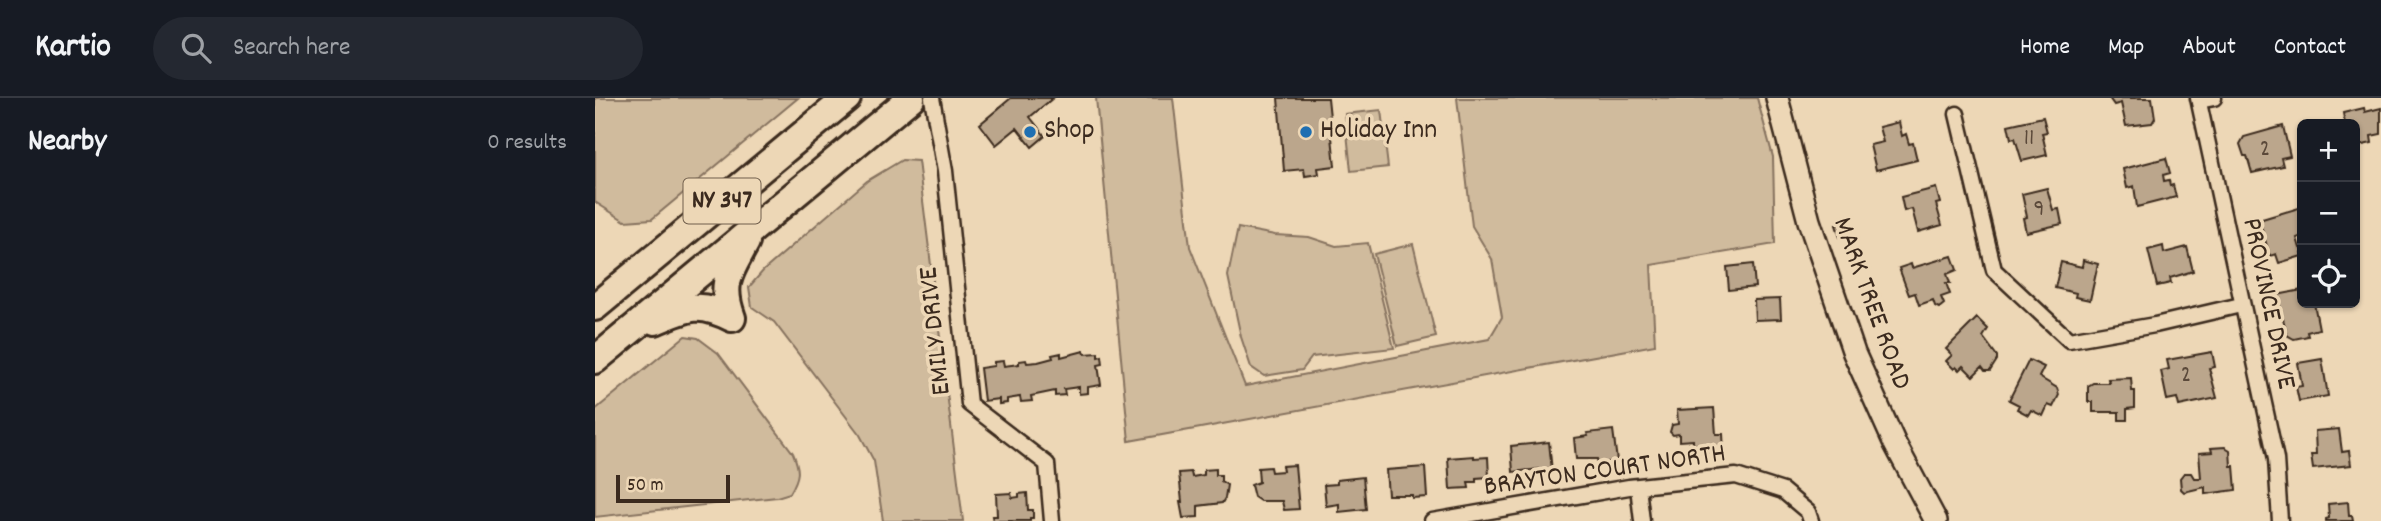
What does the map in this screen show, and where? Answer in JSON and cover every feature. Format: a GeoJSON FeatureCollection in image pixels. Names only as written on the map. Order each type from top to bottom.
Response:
{"type":"FeatureCollection","features":[{"type":"Feature","properties":{"kind":"highway","name":"NY 347"},"geometry":{"type":"LineString","coordinates":[[595,307],[847,98]]}},
{"type":"Feature","properties":{"kind":"highway","name":"NY 347"},"geometry":{"type":"LineString","coordinates":[[595,360],[911,98]]}},
{"type":"Feature","properties":{"kind":"highway"},"geometry":{"type":"LineString","coordinates":[[629,332],[683,309],[697,306],[711,308],[732,318],[726,298],[727,278],[752,231]]}},
{"type":"Feature","properties":{"kind":"main road","name":"MARK TREE ROAD"},"geometry":{"type":"LineString","coordinates":[[1777,98],[1809,221],[1854,353],[1895,443],[1935,521]]}},
{"type":"Feature","properties":{"kind":"street","name":"EMILY DRIVE"},"geometry":{"type":"LineString","coordinates":[[932,98],[945,171],[969,404],[1047,464],[1052,521]]}},
{"type":"Feature","properties":{"kind":"street","name":"PROVINCE DRIVE"},"geometry":{"type":"LineString","coordinates":[[2204,99],[2241,305],[2276,459],[2280,521]]}},
{"type":"Feature","properties":{"kind":"street"},"geometry":{"type":"LineString","coordinates":[[1957,114],[1994,270],[2069,340],[2155,325],[2241,305]]}},
{"type":"Feature","properties":{"kind":"street","name":"BRAYTON COURT NORTH"},"geometry":{"type":"LineString","coordinates":[[1432,521],[1638,487],[1736,476],[1783,491],[1808,512],[1811,521]]}},
{"type":"Feature","properties":{"kind":"street"},"geometry":{"type":"LineString","coordinates":[[1638,487],[1642,521]]}},
{"type":"Feature","properties":{"kind":"shaded area"},"geometry":{"type":"Polygon","coordinates":[[[595,98],[798,98],[652,219],[625,221],[595,202],[595,98]]]}},
{"type":"Feature","properties":{"kind":"shaded area"},"geometry":{"type":"Polygon","coordinates":[[[1096,98],[1173,98],[1190,247],[1245,386],[1489,339],[1502,317],[1492,259],[1472,226],[1457,98],[1757,98],[1773,157],[1775,244],[1651,265],[1655,345],[1129,441],[1096,98]]]}},
{"type":"Feature","properties":{"kind":"shaded area"},"geometry":{"type":"Polygon","coordinates":[[[1381,110],[1388,167],[1351,171],[1345,114],[1381,110]]]}},
{"type":"Feature","properties":{"kind":"shaded area"},"geometry":{"type":"Polygon","coordinates":[[[902,160],[918,161],[963,521],[883,521],[874,461],[860,435],[774,322],[752,307],[749,287],[763,271],[867,181],[902,160]]]}},
{"type":"Feature","properties":{"kind":"shaded area"},"geometry":{"type":"Polygon","coordinates":[[[1238,228],[1275,235],[1309,237],[1336,246],[1368,243],[1394,348],[1312,357],[1302,370],[1264,376],[1251,367],[1241,337],[1228,276],[1238,228]]]}},
{"type":"Feature","properties":{"kind":"shaded area"},"geometry":{"type":"Polygon","coordinates":[[[1413,244],[1436,337],[1397,346],[1374,254],[1413,244]]]}},
{"type":"Feature","properties":{"kind":"shaded area"},"geometry":{"type":"Polygon","coordinates":[[[685,336],[698,338],[718,353],[793,453],[798,473],[793,487],[790,493],[777,497],[595,517],[595,410],[685,336]]]}},
{"type":"Feature","properties":{"kind":"building"},"geometry":{"type":"Polygon","coordinates":[[[1011,98],[1053,98],[1030,117],[1045,136],[1032,147],[1017,128],[996,145],[980,124],[1011,98]]]}},
{"type":"Feature","properties":{"kind":"building","name":"Holiday Inn"},"geometry":{"type":"Polygon","coordinates":[[[1278,98],[1328,98],[1335,166],[1318,168],[1319,174],[1305,176],[1304,169],[1284,171],[1278,98]]]}},
{"type":"Feature","properties":{"kind":"building"},"geometry":{"type":"Polygon","coordinates":[[[2109,98],[2152,98],[2155,118],[2152,123],[2126,126],[2121,103],[2114,105],[2109,98]]]}},
{"type":"Feature","properties":{"kind":"building"},"geometry":{"type":"Polygon","coordinates":[[[2364,108],[2365,112],[2381,108],[2381,134],[2371,136],[2372,143],[2360,146],[2360,119],[2344,119],[2343,113],[2364,108]]]}},
{"type":"Feature","properties":{"kind":"building"},"geometry":{"type":"Polygon","coordinates":[[[2043,117],[2047,132],[2042,133],[2047,155],[2022,161],[2015,138],[2011,139],[2008,125],[2043,117]]]}},
{"type":"Feature","properties":{"kind":"building"},"geometry":{"type":"Polygon","coordinates":[[[1899,122],[1902,136],[1906,134],[1909,144],[1913,143],[1917,160],[1876,170],[1870,145],[1883,142],[1879,127],[1899,122]]]}},
{"type":"Feature","properties":{"kind":"building"},"geometry":{"type":"Polygon","coordinates":[[[2283,126],[2290,156],[2281,158],[2283,166],[2252,173],[2240,144],[2244,137],[2283,126]]]}},
{"type":"Feature","properties":{"kind":"building"},"geometry":{"type":"Polygon","coordinates":[[[2166,158],[2170,173],[2163,175],[2164,181],[2169,180],[2170,186],[2173,185],[2176,197],[2137,207],[2134,186],[2127,188],[2123,169],[2166,158]]]}},
{"type":"Feature","properties":{"kind":"building"},"geometry":{"type":"Polygon","coordinates":[[[1936,188],[1940,203],[1936,204],[1942,225],[1918,232],[1912,209],[1904,211],[1901,197],[1936,188]]]}},
{"type":"Feature","properties":{"kind":"building"},"geometry":{"type":"Polygon","coordinates":[[[2047,188],[2053,210],[2059,209],[2062,224],[2026,232],[2023,218],[2027,217],[2022,194],[2047,188]]]}},
{"type":"Feature","properties":{"kind":"building"},"geometry":{"type":"Polygon","coordinates":[[[2297,209],[2297,258],[2279,263],[2276,254],[2270,256],[2259,220],[2297,209]]]}},
{"type":"Feature","properties":{"kind":"building"},"geometry":{"type":"Polygon","coordinates":[[[1846,222],[1849,234],[1840,237],[1836,225],[1846,222]]]}},
{"type":"Feature","properties":{"kind":"building"},"geometry":{"type":"Polygon","coordinates":[[[2163,246],[2164,253],[2187,247],[2193,271],[2170,278],[2171,283],[2157,286],[2148,250],[2163,246]]]}},
{"type":"Feature","properties":{"kind":"building"},"geometry":{"type":"Polygon","coordinates":[[[1952,256],[1957,270],[1947,274],[1950,283],[1946,283],[1950,294],[1941,297],[1944,304],[1939,308],[1933,300],[1919,305],[1915,293],[1909,295],[1899,268],[1911,264],[1912,268],[1952,256]]]}},
{"type":"Feature","properties":{"kind":"building"},"geometry":{"type":"Polygon","coordinates":[[[2083,260],[2098,264],[2090,300],[2055,288],[2061,262],[2082,267],[2083,260]]]}},
{"type":"Feature","properties":{"kind":"building"},"geometry":{"type":"Polygon","coordinates":[[[1753,264],[1755,287],[1729,290],[1727,267],[1753,264]]]}},
{"type":"Feature","properties":{"kind":"building"},"geometry":{"type":"Polygon","coordinates":[[[2297,291],[2297,308],[2315,308],[2319,329],[2307,332],[2308,336],[2294,339],[2287,335],[2277,295],[2297,291]]]}},
{"type":"Feature","properties":{"kind":"building"},"geometry":{"type":"Polygon","coordinates":[[[1780,299],[1781,319],[1755,320],[1754,300],[1780,299]]]}},
{"type":"Feature","properties":{"kind":"building"},"geometry":{"type":"Polygon","coordinates":[[[1977,318],[1988,329],[1983,337],[1997,360],[1990,371],[1985,371],[1982,367],[1973,376],[1963,366],[1959,370],[1956,367],[1954,369],[1946,361],[1952,355],[1946,349],[1977,318]]]}},
{"type":"Feature","properties":{"kind":"building"},"geometry":{"type":"Polygon","coordinates":[[[1084,351],[1085,354],[1098,353],[1098,357],[1102,356],[1103,364],[1098,365],[1101,385],[1088,387],[1088,393],[1079,394],[1079,387],[1064,389],[1065,395],[1055,396],[1055,391],[1031,396],[1032,401],[1021,402],[1020,397],[1007,399],[1007,403],[999,404],[999,399],[984,401],[980,368],[994,366],[994,362],[1003,361],[1004,366],[1026,360],[1027,363],[1038,362],[1053,358],[1052,355],[1061,353],[1061,357],[1084,351]]]}},
{"type":"Feature","properties":{"kind":"building"},"geometry":{"type":"Polygon","coordinates":[[[2212,352],[2215,367],[2209,368],[2217,398],[2179,406],[2177,398],[2167,400],[2161,371],[2169,369],[2167,360],[2212,352]]]}},
{"type":"Feature","properties":{"kind":"building"},"geometry":{"type":"Polygon","coordinates":[[[2322,359],[2328,396],[2299,401],[2296,387],[2302,386],[2298,363],[2322,359]]]}},
{"type":"Feature","properties":{"kind":"building"},"geometry":{"type":"Polygon","coordinates":[[[2029,360],[2044,367],[2039,377],[2057,388],[2059,395],[2053,407],[2048,405],[2043,416],[2031,410],[2028,415],[2017,409],[2019,405],[2009,400],[2029,360]]]}},
{"type":"Feature","properties":{"kind":"building"},"geometry":{"type":"Polygon","coordinates":[[[2131,378],[2132,391],[2135,391],[2135,408],[2127,409],[2127,420],[2119,420],[2119,412],[2093,412],[2093,402],[2088,402],[2088,386],[2093,383],[2109,383],[2108,379],[2131,378]]]}},
{"type":"Feature","properties":{"kind":"building"},"geometry":{"type":"Polygon","coordinates":[[[1714,408],[1716,434],[1723,434],[1724,452],[1702,454],[1702,444],[1693,445],[1693,440],[1679,441],[1679,434],[1673,435],[1670,432],[1672,425],[1678,424],[1677,410],[1714,408]]]}},
{"type":"Feature","properties":{"kind":"building"},"geometry":{"type":"Polygon","coordinates":[[[2339,429],[2342,452],[2349,451],[2351,465],[2313,469],[2311,455],[2316,455],[2315,431],[2339,429]]]}},
{"type":"Feature","properties":{"kind":"building"},"geometry":{"type":"Polygon","coordinates":[[[1613,430],[1617,461],[1598,464],[1597,459],[1576,459],[1574,438],[1588,436],[1587,433],[1613,430]]]}},
{"type":"Feature","properties":{"kind":"building"},"geometry":{"type":"Polygon","coordinates":[[[1549,442],[1552,471],[1539,472],[1539,469],[1513,472],[1511,446],[1549,442]]]}},
{"type":"Feature","properties":{"kind":"building"},"geometry":{"type":"Polygon","coordinates":[[[2225,447],[2230,450],[2236,490],[2205,494],[2205,487],[2184,492],[2180,478],[2184,473],[2201,478],[2199,453],[2212,452],[2211,448],[2225,447]]]}},
{"type":"Feature","properties":{"kind":"building"},"geometry":{"type":"Polygon","coordinates":[[[1488,457],[1489,477],[1468,482],[1469,488],[1450,489],[1448,458],[1488,457]]]}},
{"type":"Feature","properties":{"kind":"building"},"geometry":{"type":"Polygon","coordinates":[[[1295,465],[1299,509],[1284,510],[1282,501],[1260,501],[1254,497],[1251,485],[1259,482],[1258,468],[1270,467],[1271,472],[1283,471],[1282,466],[1295,465]]]}},
{"type":"Feature","properties":{"kind":"building"},"geometry":{"type":"Polygon","coordinates":[[[1425,467],[1427,497],[1388,495],[1386,470],[1425,467]]]}},
{"type":"Feature","properties":{"kind":"building"},"geometry":{"type":"Polygon","coordinates":[[[1216,469],[1216,475],[1221,475],[1221,481],[1227,485],[1222,503],[1198,506],[1198,517],[1183,518],[1179,473],[1191,472],[1192,477],[1204,475],[1204,470],[1216,469]]]}},
{"type":"Feature","properties":{"kind":"building"},"geometry":{"type":"Polygon","coordinates":[[[1363,477],[1366,509],[1339,512],[1339,504],[1326,506],[1324,485],[1337,484],[1337,480],[1363,477]]]}},
{"type":"Feature","properties":{"kind":"building"},"geometry":{"type":"Polygon","coordinates":[[[1011,493],[1012,498],[1027,493],[1028,510],[1033,510],[1033,518],[1030,518],[1030,521],[993,521],[992,516],[997,516],[996,494],[1011,493]]]}},
{"type":"Feature","properties":{"kind":"building"},"geometry":{"type":"Polygon","coordinates":[[[2348,502],[2349,516],[2352,516],[2353,521],[2326,521],[2329,518],[2328,504],[2348,502]]]}},
{"type":"Feature","properties":{"kind":"place","name":"Shop"},"geometry":{"type":"Point","coordinates":[1030,132]}},
{"type":"Feature","properties":{"kind":"place","name":"Holiday Inn"},"geometry":{"type":"Point","coordinates":[1306,132]}}]}
